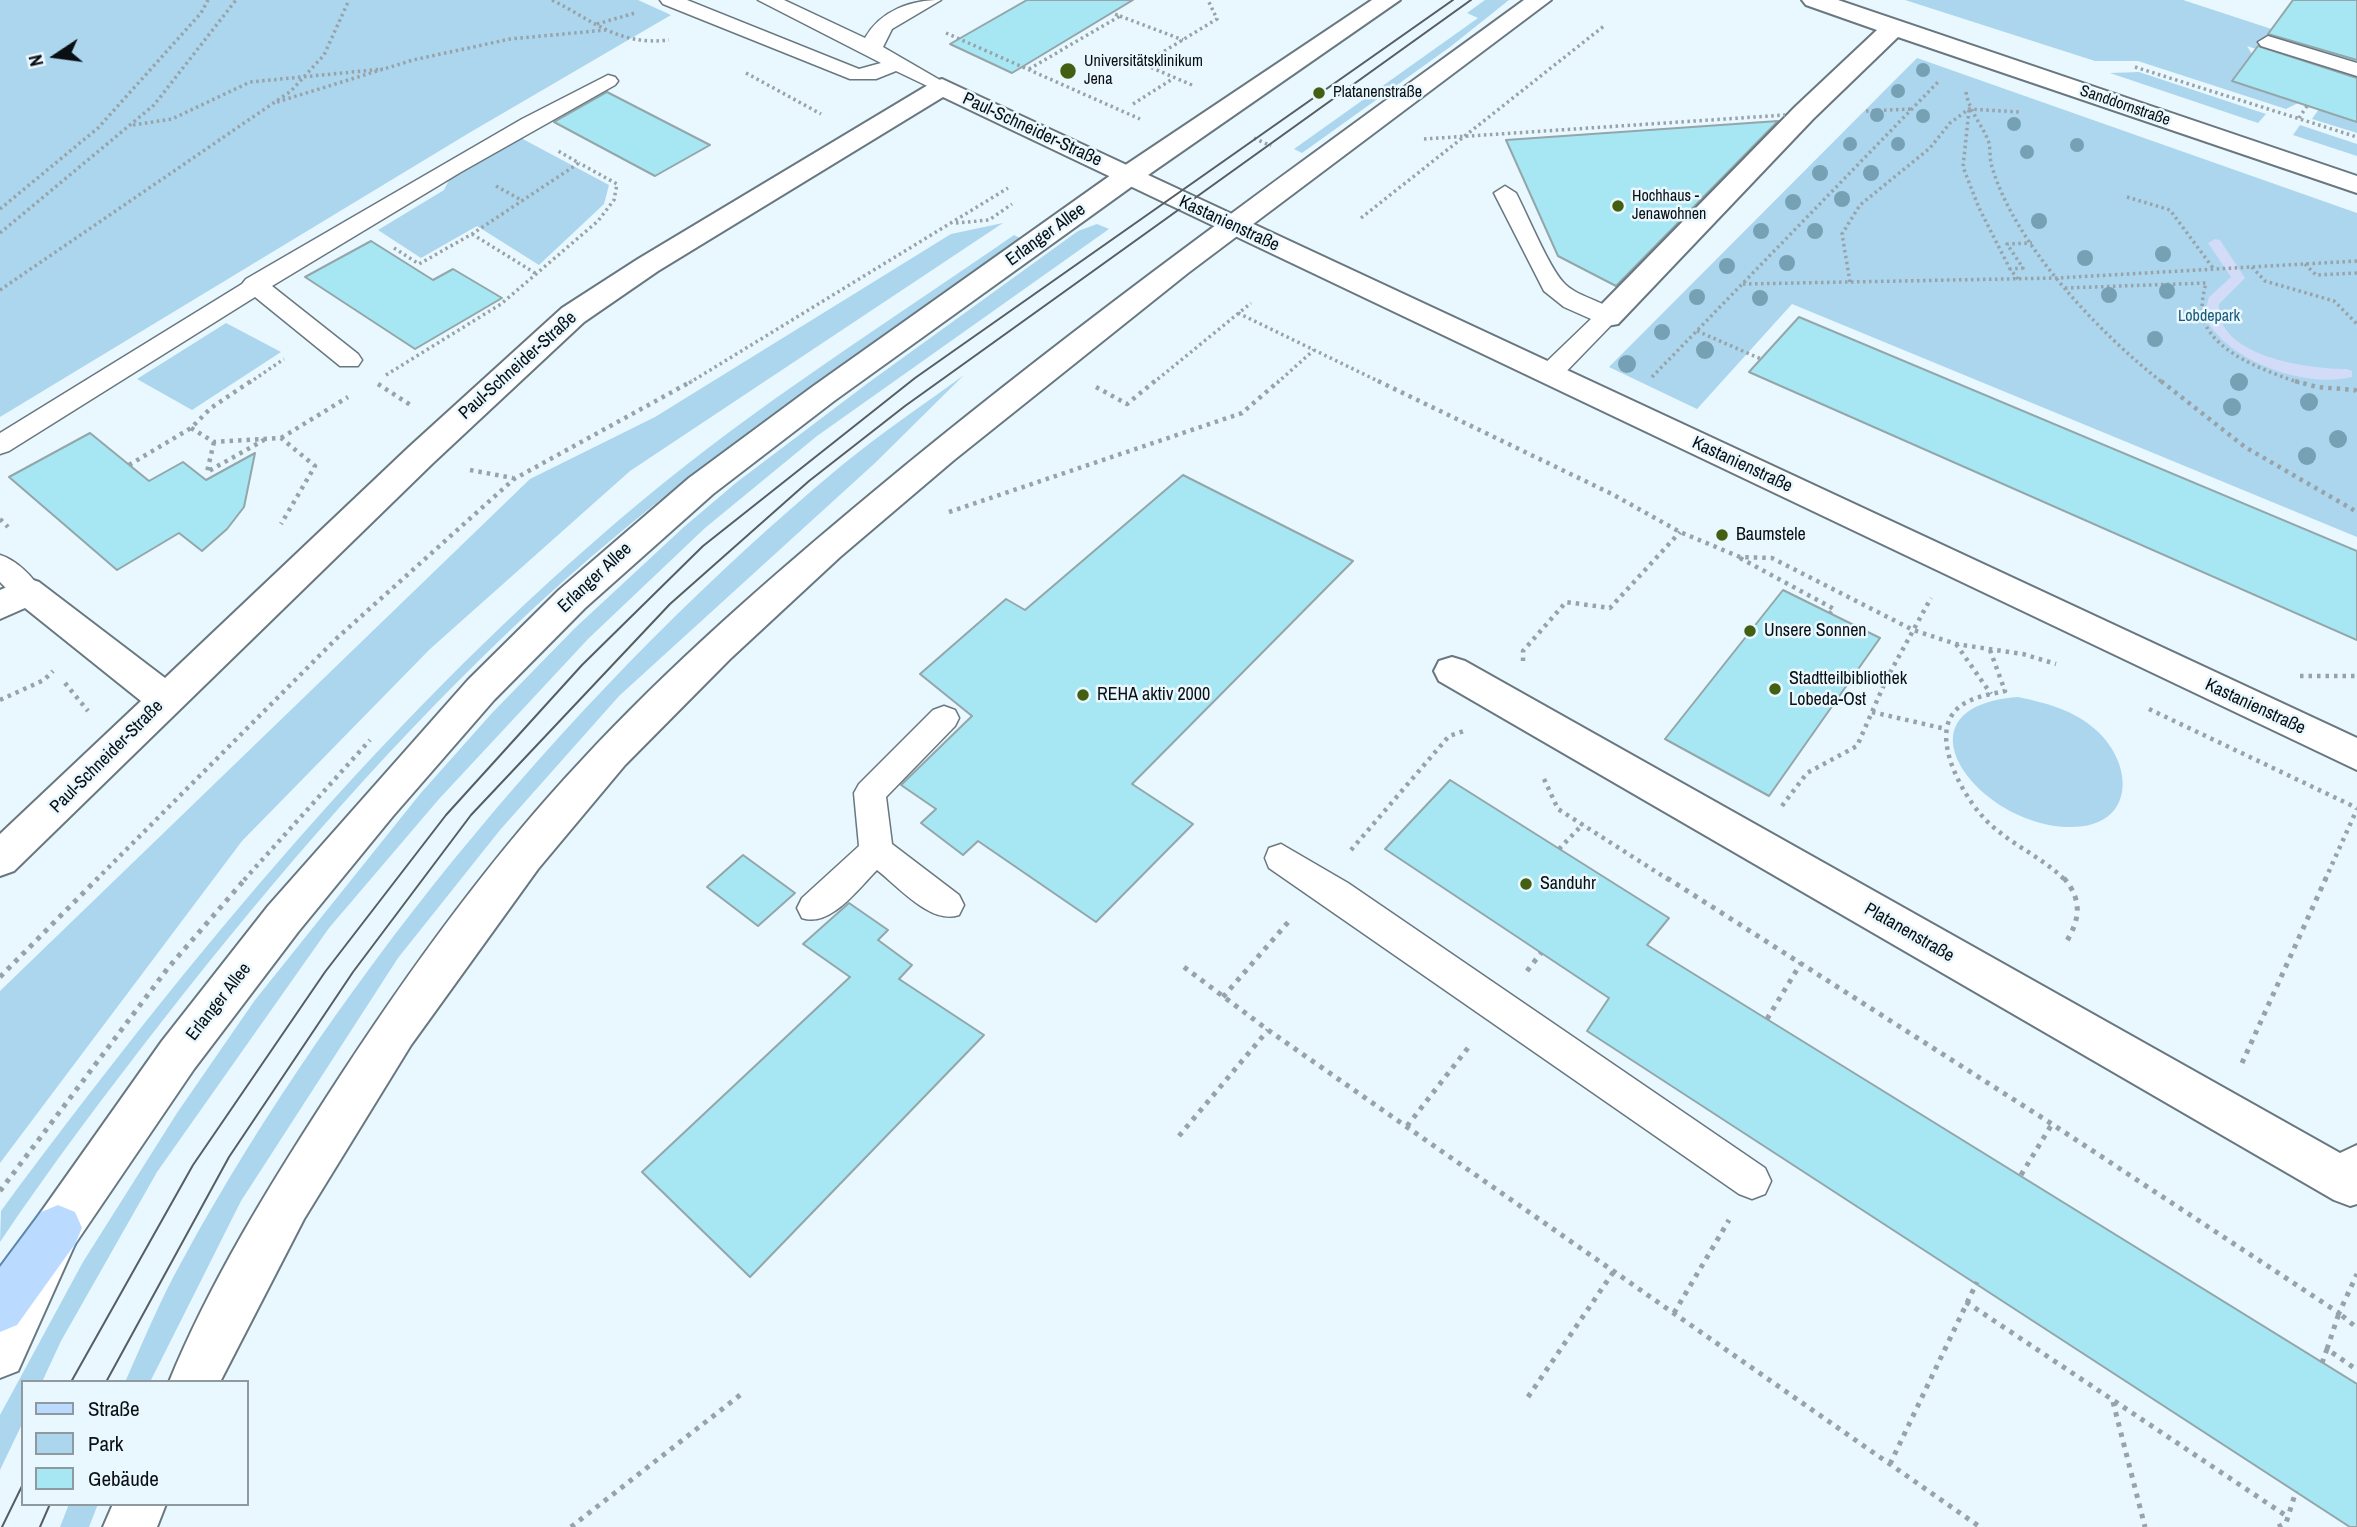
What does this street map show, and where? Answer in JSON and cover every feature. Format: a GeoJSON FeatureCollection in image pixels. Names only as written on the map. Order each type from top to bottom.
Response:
{"type":"FeatureCollection","features":[{"type":"Feature","properties":{"kind":"main road"},"geometry":{"type":"LineString","coordinates":[[0,1308],[58,1228]]}},
{"type":"Feature","properties":{"kind":"street","name":"Erlanger Allee"},"geometry":{"type":"LineString","coordinates":[[0,1353],[58,1228],[178,1055],[283,919],[481,690],[563,608],[639,538],[789,419],[1128,176],[1388,0]]}},
{"type":"Feature","properties":{"kind":"street"},"geometry":{"type":"LineString","coordinates":[[195,1380],[257,1255],[331,1129],[436,973],[528,851],[608,757],[781,590],[909,478],[1233,225],[1539,0]]}},
{"type":"Feature","properties":{"kind":"street","name":"Sanddornstraße"},"geometry":{"type":"LineString","coordinates":[[1814,0],[2357,185]]}},
{"type":"Feature","properties":{"kind":"street"},"geometry":{"type":"LineString","coordinates":[[1607,317],[1804,113],[1894,27]]}},
{"type":"Feature","properties":{"kind":"street","name":"Paul-Schneider-Straße"},"geometry":{"type":"LineString","coordinates":[[0,859],[471,408],[573,315],[660,257],[942,87],[1128,176]]}},
{"type":"Feature","properties":{"kind":"street","name":"Kastanienstraße"},"geometry":{"type":"LineString","coordinates":[[1128,176],[2357,755]]}},
{"type":"Feature","properties":{"kind":"street"},"geometry":{"type":"LineString","coordinates":[[13,598],[166,699]]}},
{"type":"Feature","properties":{"kind":"street","name":"Platanenstraße"},"geometry":{"type":"LineString","coordinates":[[1452,671],[2350,1184],[2357,1167]]}},
{"type":"Feature","properties":{"kind":"street"},"geometry":{"type":"LineString","coordinates":[[130,1527],[139,1506]]}},
{"type":"Feature","properties":{"kind":"lane"},"geometry":{"type":"LineString","coordinates":[[670,0],[857,75],[876,73],[896,63]]}},
{"type":"Feature","properties":{"kind":"lane"},"geometry":{"type":"LineString","coordinates":[[768,0],[942,87]]}},
{"type":"Feature","properties":{"kind":"lane"},"geometry":{"type":"LineString","coordinates":[[872,50],[873,38],[883,27],[931,0]]}},
{"type":"Feature","properties":{"kind":"lane"},"geometry":{"type":"LineString","coordinates":[[2268,42],[2357,71]]}},
{"type":"Feature","properties":{"kind":"lane"},"geometry":{"type":"LineString","coordinates":[[0,445],[254,284],[517,129],[608,81]]}},
{"type":"Feature","properties":{"kind":"lane"},"geometry":{"type":"LineString","coordinates":[[1505,193],[1553,286],[1573,302],[1607,317],[1549,374]]}},
{"type":"Feature","properties":{"kind":"lane"},"geometry":{"type":"LineString","coordinates":[[254,284],[349,360]]}},
{"type":"Feature","properties":{"kind":"lane"},"geometry":{"type":"LineString","coordinates":[[0,565],[13,598]]}},
{"type":"Feature","properties":{"kind":"lane"},"geometry":{"type":"LineString","coordinates":[[944,718],[870,793],[876,850],[947,905]]}},
{"type":"Feature","properties":{"kind":"lane"},"geometry":{"type":"LineString","coordinates":[[814,908],[876,850]]}},
{"type":"Feature","properties":{"kind":"lane"},"geometry":{"type":"LineString","coordinates":[[1281,858],[1322,883],[1752,1181]]}},
{"type":"Feature","properties":{"kind":"path"},"geometry":{"type":"LineString","coordinates":[[0,209],[98,128],[142,82],[201,13],[208,0]]}},
{"type":"Feature","properties":{"kind":"path"},"geometry":{"type":"LineString","coordinates":[[0,233],[154,106],[236,0]]}},
{"type":"Feature","properties":{"kind":"path"},"geometry":{"type":"LineString","coordinates":[[0,290],[304,79],[324,55],[349,0]]}},
{"type":"Feature","properties":{"kind":"path"},"geometry":{"type":"LineString","coordinates":[[552,0],[621,40],[643,44],[664,40]]}},
{"type":"Feature","properties":{"kind":"path"},"geometry":{"type":"LineString","coordinates":[[1192,86],[1143,64],[1217,19],[1208,0]]}},
{"type":"Feature","properties":{"kind":"path"},"geometry":{"type":"LineString","coordinates":[[597,24],[646,10]]}},
{"type":"Feature","properties":{"kind":"path"},"geometry":{"type":"LineString","coordinates":[[1112,13],[1183,40]]}},
{"type":"Feature","properties":{"kind":"path"},"geometry":{"type":"LineString","coordinates":[[1028,70],[1120,16]]}},
{"type":"Feature","properties":{"kind":"path"},"geometry":{"type":"LineString","coordinates":[[1361,218],[1604,26]]}},
{"type":"Feature","properties":{"kind":"path"},"geometry":{"type":"LineString","coordinates":[[273,103],[413,60],[510,39],[606,30]]}},
{"type":"Feature","properties":{"kind":"path"},"geometry":{"type":"LineString","coordinates":[[942,32],[1141,119]]}},
{"type":"Feature","properties":{"kind":"path"},"geometry":{"type":"LineString","coordinates":[[131,125],[172,119],[250,82],[388,69]]}},
{"type":"Feature","properties":{"kind":"path"},"geometry":{"type":"LineString","coordinates":[[1622,409],[1946,73]]}},
{"type":"Feature","properties":{"kind":"path"},"geometry":{"type":"LineString","coordinates":[[1133,104],[1174,78]]}},
{"type":"Feature","properties":{"kind":"path"},"geometry":{"type":"LineString","coordinates":[[2299,118],[2307,106]]}},
{"type":"Feature","properties":{"kind":"path"},"geometry":{"type":"LineString","coordinates":[[1850,282],[1842,234],[1860,205],[1930,148],[1950,123],[1969,109],[1963,167],[1979,208],[2010,269],[2018,279]]}},
{"type":"Feature","properties":{"kind":"path"},"geometry":{"type":"LineString","coordinates":[[1424,139],[1785,115]]}},
{"type":"Feature","properties":{"kind":"path"},"geometry":{"type":"LineString","coordinates":[[1210,119],[1315,165]]}},
{"type":"Feature","properties":{"kind":"path"},"geometry":{"type":"LineString","coordinates":[[191,428],[214,442],[281,438],[501,304],[598,221],[614,200],[617,184],[517,129]]}},
{"type":"Feature","properties":{"kind":"path"},"geometry":{"type":"LineString","coordinates":[[1988,141],[1992,167],[2019,224],[2065,288],[2122,351],[2245,447],[2357,512]]}},
{"type":"Feature","properties":{"kind":"path"},"geometry":{"type":"LineString","coordinates":[[355,225],[419,264],[472,234],[579,163]]}},
{"type":"Feature","properties":{"kind":"path"},"geometry":{"type":"LineString","coordinates":[[0,977],[337,638],[514,479],[654,404],[1008,187]]}},
{"type":"Feature","properties":{"kind":"path"},"geometry":{"type":"LineString","coordinates":[[953,223],[989,220],[1022,197]]}},
{"type":"Feature","properties":{"kind":"path"},"geometry":{"type":"LineString","coordinates":[[2127,197],[2170,210],[2213,269]]}},
{"type":"Feature","properties":{"kind":"path"},"geometry":{"type":"LineString","coordinates":[[472,234],[535,273]]}},
{"type":"Feature","properties":{"kind":"path"},"geometry":{"type":"LineString","coordinates":[[2010,269],[2023,268],[2007,244],[2032,243]]}},
{"type":"Feature","properties":{"kind":"path"},"geometry":{"type":"LineString","coordinates":[[1742,284],[2057,278],[2357,261]]}},
{"type":"Feature","properties":{"kind":"path"},"geometry":{"type":"LineString","coordinates":[[2305,264],[2316,275],[2357,272]]}},
{"type":"Feature","properties":{"kind":"path"},"geometry":{"type":"LineString","coordinates":[[2252,267],[2265,281],[2334,301],[2357,324]]}},
{"type":"Feature","properties":{"kind":"path"},"geometry":{"type":"LineString","coordinates":[[2065,288],[2206,283],[2201,309],[2207,327],[2227,347],[2255,364],[2313,386],[2355,390],[2357,393]]}},
{"type":"Feature","properties":{"kind":"path"},"geometry":{"type":"LineString","coordinates":[[1092,384],[1126,404],[1251,303]]}},
{"type":"Feature","properties":{"kind":"path"},"geometry":{"type":"LineString","coordinates":[[1238,313],[1612,494],[1680,532],[1740,557],[1833,609],[1830,613]]}},
{"type":"Feature","properties":{"kind":"path"},"geometry":{"type":"LineString","coordinates":[[1698,331],[1761,359]]}},
{"type":"Feature","properties":{"kind":"path"},"geometry":{"type":"LineString","coordinates":[[129,465],[191,428],[211,408],[318,337]]}},
{"type":"Feature","properties":{"kind":"path"},"geometry":{"type":"LineString","coordinates":[[949,512],[1242,413],[1314,350]]}},
{"type":"Feature","properties":{"kind":"path"},"geometry":{"type":"LineString","coordinates":[[349,360],[374,382],[419,411]]}},
{"type":"Feature","properties":{"kind":"path"},"geometry":{"type":"LineString","coordinates":[[275,532],[315,466],[281,438]]}},
{"type":"Feature","properties":{"kind":"path"},"geometry":{"type":"LineString","coordinates":[[214,442],[207,472],[266,439]]}},
{"type":"Feature","properties":{"kind":"path"},"geometry":{"type":"LineString","coordinates":[[459,467],[514,479]]}},
{"type":"Feature","properties":{"kind":"path"},"geometry":{"type":"LineString","coordinates":[[1524,667],[1523,651],[1566,602],[1610,608],[1680,532]]}},
{"type":"Feature","properties":{"kind":"path"},"geometry":{"type":"LineString","coordinates":[[1740,557],[1772,558],[1913,630],[1956,644],[2023,654],[2064,668]]}},
{"type":"Feature","properties":{"kind":"path"},"geometry":{"type":"LineString","coordinates":[[1786,801],[1807,773],[1857,746],[1913,630],[1937,588]]}},
{"type":"Feature","properties":{"kind":"path"},"geometry":{"type":"LineString","coordinates":[[1956,644],[1991,694]]}},
{"type":"Feature","properties":{"kind":"path"},"geometry":{"type":"LineString","coordinates":[[1989,649],[2005,691],[1969,699],[1951,715],[1947,729],[1951,761],[1963,789],[1991,825],[2039,856],[2064,879],[2078,903],[2077,923],[2066,944]]}},
{"type":"Feature","properties":{"kind":"path"},"geometry":{"type":"LineString","coordinates":[[45,663],[88,710],[86,720]]}},
{"type":"Feature","properties":{"kind":"path"},"geometry":{"type":"LineString","coordinates":[[0,700],[44,680],[53,671]]}},
{"type":"Feature","properties":{"kind":"path"},"geometry":{"type":"LineString","coordinates":[[2137,703],[2357,808],[2220,1112]]}},
{"type":"Feature","properties":{"kind":"path"},"geometry":{"type":"LineString","coordinates":[[1872,712],[1947,729]]}},
{"type":"Feature","properties":{"kind":"path"},"geometry":{"type":"LineString","coordinates":[[1223,997],[1450,736],[1461,731],[1474,732]]}},
{"type":"Feature","properties":{"kind":"path"},"geometry":{"type":"LineString","coordinates":[[1538,767],[1558,809],[2052,1124],[2339,1313],[2357,1328]]}},
{"type":"Feature","properties":{"kind":"path"},"geometry":{"type":"LineString","coordinates":[[1559,849],[1583,824]]}},
{"type":"Feature","properties":{"kind":"path"},"geometry":{"type":"LineString","coordinates":[[1767,1019],[1801,963]]}},
{"type":"Feature","properties":{"kind":"path"},"geometry":{"type":"LineString","coordinates":[[1184,967],[1268,1030],[1980,1527]]}},
{"type":"Feature","properties":{"kind":"path"},"geometry":{"type":"LineString","coordinates":[[1178,1136],[1268,1030]]}},
{"type":"Feature","properties":{"kind":"path"},"geometry":{"type":"LineString","coordinates":[[2021,1175],[2052,1124]]}},
{"type":"Feature","properties":{"kind":"path"},"geometry":{"type":"LineString","coordinates":[[1674,1313],[1752,1181]]}},
{"type":"Feature","properties":{"kind":"path"},"geometry":{"type":"LineString","coordinates":[[1528,1397],[1614,1271]]}},
{"type":"Feature","properties":{"kind":"path"},"geometry":{"type":"LineString","coordinates":[[2322,1363],[2339,1313],[2357,1274]]}},
{"type":"Feature","properties":{"kind":"path"},"geometry":{"type":"LineString","coordinates":[[1890,1464],[1977,1282]]}},
{"type":"Feature","properties":{"kind":"path"},"geometry":{"type":"LineString","coordinates":[[1966,1302],[2288,1517]]}},
{"type":"Feature","properties":{"kind":"path"},"geometry":{"type":"LineString","coordinates":[[2327,1349],[2357,1370]]}},
{"type":"Feature","properties":{"kind":"path"},"geometry":{"type":"LineString","coordinates":[[571,1527],[744,1392]]}},
{"type":"Feature","properties":{"kind":"path"},"geometry":{"type":"LineString","coordinates":[[2113,1402],[2145,1527]]}},
{"type":"Feature","properties":{"kind":"path"},"geometry":{"type":"LineString","coordinates":[[2278,1527],[2286,1523],[2296,1491]]}},
{"type":"Feature","properties":{"kind":"green space"},"geometry":{"type":"Polygon","coordinates":[[[0,0],[638,0],[671,15],[469,133],[0,417],[0,0]]]}},
{"type":"Feature","properties":{"kind":"green space"},"geometry":{"type":"Polygon","coordinates":[[[1485,0],[1509,0],[1450,47],[1302,153],[1294,149],[1478,18],[1467,13],[1485,0]]]}},
{"type":"Feature","properties":{"kind":"green space"},"geometry":{"type":"Polygon","coordinates":[[[1905,0],[2183,0],[2357,57],[2357,83],[2247,46],[2252,54],[2233,81],[2298,103],[2286,109],[2138,61],[2095,61],[1905,0]]]}},
{"type":"Feature","properties":{"kind":"green space","name":"Lobdepark"},"geometry":{"type":"Polygon","coordinates":[[[1917,58],[2357,213],[2357,537],[1792,304],[1697,409],[1609,367],[1917,58]]]}},
{"type":"Feature","properties":{"kind":"green space"},"geometry":{"type":"Polygon","coordinates":[[[2139,72],[2266,114],[2258,123],[2110,73],[2139,72]]]}},
{"type":"Feature","properties":{"kind":"green space"},"geometry":{"type":"Polygon","coordinates":[[[2319,109],[2357,122],[2357,133],[2312,119],[2319,109]]]}},
{"type":"Feature","properties":{"kind":"green space"},"geometry":{"type":"Polygon","coordinates":[[[2300,125],[2357,144],[2357,156],[2293,135],[2300,125]]]}},
{"type":"Feature","properties":{"kind":"green space"},"geometry":{"type":"Polygon","coordinates":[[[519,137],[609,185],[604,204],[539,265],[477,226],[421,258],[378,230],[444,190],[449,180],[519,137]]]}},
{"type":"Feature","properties":{"kind":"green space"},"geometry":{"type":"Polygon","coordinates":[[[1003,223],[630,471],[430,649],[242,841],[0,1163],[0,991],[530,479],[655,417],[951,234],[1003,223]]]}},
{"type":"Feature","properties":{"kind":"green space"},"geometry":{"type":"Polygon","coordinates":[[[1097,224],[1109,229],[817,436],[705,528],[588,639],[439,799],[329,928],[157,1172],[61,1341],[43,1380],[21,1380],[21,1426],[0,1470],[0,1415],[83,1262],[177,1113],[255,1000],[420,794],[492,713],[575,628],[685,526],[737,482],[868,383],[1078,231],[1097,224]]]}},
{"type":"Feature","properties":{"kind":"green space"},"geometry":{"type":"Polygon","coordinates":[[[1014,235],[1020,238],[772,415],[651,507],[536,606],[436,703],[341,806],[250,911],[100,1102],[0,1242],[1,1211],[146,1022],[298,839],[462,665],[548,583],[683,468],[823,365],[1014,235]]]}},
{"type":"Feature","properties":{"kind":"green space"},"geometry":{"type":"Polygon","coordinates":[[[226,323],[281,352],[192,410],[137,379],[226,323]]]}},
{"type":"Feature","properties":{"kind":"green space"},"geometry":{"type":"Polygon","coordinates":[[[964,375],[875,463],[619,696],[500,830],[398,958],[241,1201],[151,1380],[126,1380],[174,1276],[246,1151],[316,1043],[393,937],[475,834],[562,734],[652,639],[745,550],[841,466],[964,375]]]}},
{"type":"Feature","properties":{"kind":"green space"},"geometry":{"type":"Polygon","coordinates":[[[2018,697],[2069,712],[2096,730],[2109,744],[2118,760],[2122,792],[2117,806],[2107,817],[2092,824],[2071,827],[2037,822],[2005,808],[1979,789],[1961,766],[1953,743],[1958,722],[1979,705],[2018,697]]]}},
{"type":"Feature","properties":{"kind":"green space"},"geometry":{"type":"Polygon","coordinates":[[[68,1506],[97,1506],[89,1527],[60,1527],[68,1506]]]}},
{"type":"Feature","properties":{"kind":"building"},"geometry":{"type":"Polygon","coordinates":[[[1027,0],[1133,0],[1012,73],[950,44],[1027,0]]]}},
{"type":"Feature","properties":{"kind":"building"},"geometry":{"type":"Polygon","coordinates":[[[2293,0],[2357,0],[2357,60],[2268,34],[2293,0]]]}},
{"type":"Feature","properties":{"kind":"building"},"geometry":{"type":"Polygon","coordinates":[[[2258,46],[2357,78],[2357,122],[2232,81],[2258,46]]]}},
{"type":"Feature","properties":{"kind":"building"},"geometry":{"type":"Polygon","coordinates":[[[607,92],[710,145],[655,176],[554,122],[607,92]]]}},
{"type":"Feature","properties":{"kind":"building","name":"Hochhaus - Jenawohnen"},"geometry":{"type":"Polygon","coordinates":[[[1778,121],[1616,286],[1558,256],[1506,140],[1778,121]]]}},
{"type":"Feature","properties":{"kind":"building"},"geometry":{"type":"Polygon","coordinates":[[[371,241],[433,280],[453,269],[502,298],[415,349],[305,277],[371,241]]]}},
{"type":"Feature","properties":{"kind":"building"},"geometry":{"type":"Polygon","coordinates":[[[1799,317],[2357,551],[2357,640],[1749,372],[1799,317]]]}},
{"type":"Feature","properties":{"kind":"building"},"geometry":{"type":"Polygon","coordinates":[[[90,433],[149,481],[183,462],[206,480],[255,453],[244,507],[227,529],[202,551],[179,533],[117,570],[9,477],[90,433]]]}},
{"type":"Feature","properties":{"kind":"building","name":"REHA aktiv 2000"},"geometry":{"type":"Polygon","coordinates":[[[1183,475],[1353,561],[1132,784],[1193,824],[1096,922],[978,841],[963,855],[921,823],[936,809],[901,785],[972,716],[920,674],[1006,599],[1025,610],[1183,475]]]}},
{"type":"Feature","properties":{"kind":"building","name":"Stadtteilbibliothek Lobeda-Ost"},"geometry":{"type":"Polygon","coordinates":[[[1783,590],[1880,638],[1769,796],[1665,739],[1783,590]]]}},
{"type":"Feature","properties":{"kind":"building"},"geometry":{"type":"Polygon","coordinates":[[[1450,780],[1669,918],[1647,945],[2357,1384],[2357,1527],[2350,1527],[1587,1031],[1609,998],[1385,849],[1450,780]]]}},
{"type":"Feature","properties":{"kind":"building"},"geometry":{"type":"Polygon","coordinates":[[[743,855],[795,893],[758,926],[707,887],[743,855]]]}},
{"type":"Feature","properties":{"kind":"building"},"geometry":{"type":"Polygon","coordinates":[[[849,903],[888,930],[878,940],[912,965],[899,979],[984,1035],[750,1277],[642,1172],[850,977],[803,944],[849,903]]]}},
{"type":"Feature","properties":{"kind":"waterway"},"geometry":{"type":"LineString","coordinates":[[2215,243],[2238,278],[2220,292],[2212,304],[2211,315],[2225,337],[2251,354],[2288,369],[2310,373],[2347,374]]}},
{"type":"Feature","properties":{"kind":"tram line"},"geometry":{"type":"LineString","coordinates":[[72,1380],[193,1165],[325,972],[446,815],[582,665],[703,546],[915,378],[1453,0]]}},
{"type":"Feature","properties":{"kind":"tram line"},"geometry":{"type":"LineString","coordinates":[[107,1380],[229,1157],[353,972],[471,815],[670,604],[809,481],[905,406],[1471,0]]}},
{"type":"Feature","properties":{"kind":"tram line"},"geometry":{"type":"LineString","coordinates":[[2,1527],[21,1488]]}},
{"type":"Feature","properties":{"kind":"tram line"},"geometry":{"type":"LineString","coordinates":[[40,1527],[49,1506]]}},
{"type":"Feature","properties":{"kind":"place","name":"Universitätsklinikum Jena"},"geometry":{"type":"Point","coordinates":[1068,71]}},
{"type":"Feature","properties":{"kind":"place","name":"Platanenstraße"},"geometry":{"type":"Point","coordinates":[1319,93]}},
{"type":"Feature","properties":{"kind":"place","name":"Hochhaus - Jenawohnen"},"geometry":{"type":"Point","coordinates":[1618,206]}},
{"type":"Feature","properties":{"kind":"place","name":"Baumstele"},"geometry":{"type":"Point","coordinates":[1722,535]}},
{"type":"Feature","properties":{"kind":"place","name":"Unsere Sonnen"},"geometry":{"type":"Point","coordinates":[1750,631]}},
{"type":"Feature","properties":{"kind":"place","name":"Stadtteilbibliothek Lobeda-Ost"},"geometry":{"type":"Point","coordinates":[1775,689]}},
{"type":"Feature","properties":{"kind":"place","name":"REHA aktiv 2000"},"geometry":{"type":"Point","coordinates":[1083,695]}},
{"type":"Feature","properties":{"kind":"place","name":"Sanduhr"},"geometry":{"type":"Point","coordinates":[1526,884]}}]}
